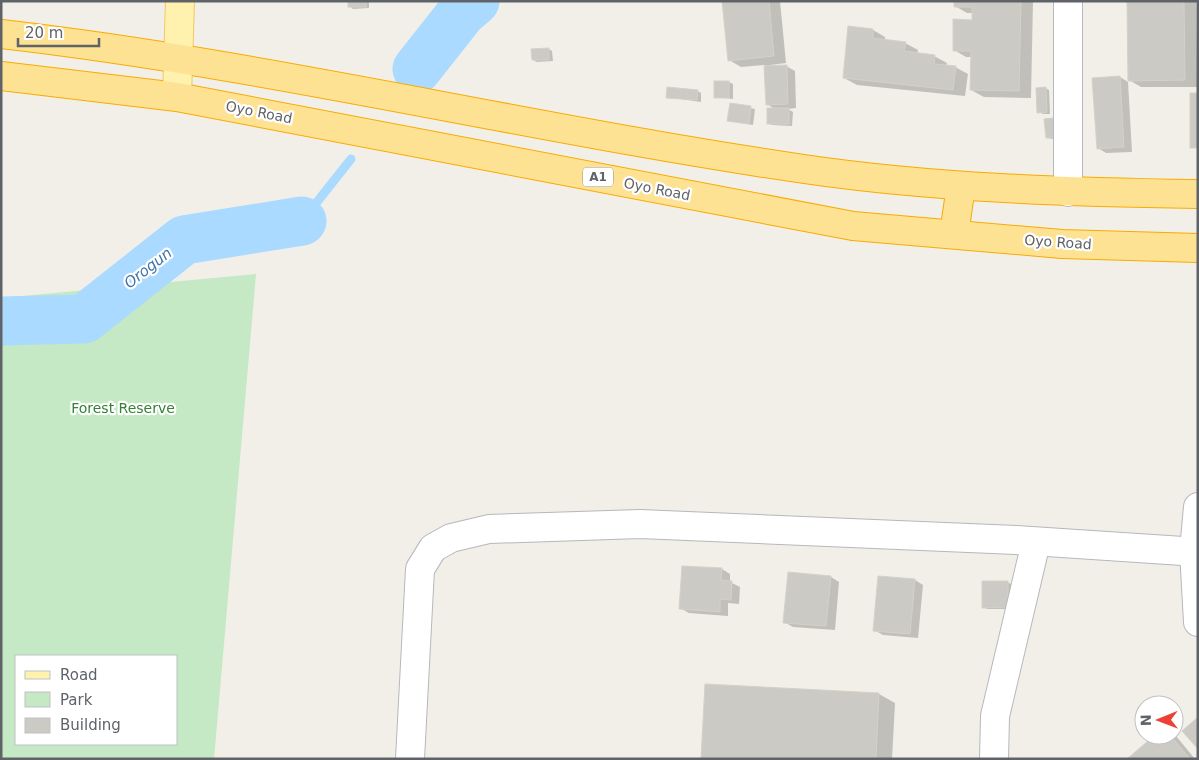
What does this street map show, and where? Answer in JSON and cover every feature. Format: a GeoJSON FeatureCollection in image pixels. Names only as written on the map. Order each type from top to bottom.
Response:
{"type":"FeatureCollection","features":[{"type":"Feature","properties":{"kind":"highway"},"geometry":{"type":"LineString","coordinates":[[1,34],[179,57],[680,149],[806,170],[961,186],[1068,192],[1198,194]]}},
{"type":"Feature","properties":{"kind":"highway","name":"Oyo Road"},"geometry":{"type":"LineString","coordinates":[[1,76],[177,97],[853,226],[1062,244],[1198,248]]}},
{"type":"Feature","properties":{"kind":"highway"},"geometry":{"type":"LineString","coordinates":[[954,234],[961,186]]}},
{"type":"Feature","properties":{"kind":"main road"},"geometry":{"type":"LineString","coordinates":[[177,97],[180,1]]}},
{"type":"Feature","properties":{"kind":"street"},"geometry":{"type":"LineString","coordinates":[[1068,1],[1068,192]]}},
{"type":"Feature","properties":{"kind":"street"},"geometry":{"type":"LineString","coordinates":[[1198,507],[1196,552],[1198,622]]}},
{"type":"Feature","properties":{"kind":"street"},"geometry":{"type":"LineString","coordinates":[[410,759],[420,569],[433,548],[451,538],[489,529],[640,524],[1036,542],[1196,552]]}},
{"type":"Feature","properties":{"kind":"street"},"geometry":{"type":"LineString","coordinates":[[994,759],[995,716],[1036,542]]}},
{"type":"Feature","properties":{"kind":"green space","name":"Forest Reserve"},"geometry":{"type":"Polygon","coordinates":[[[256,274],[214,759],[1,759],[1,298],[256,274]]]}},
{"type":"Feature","properties":{"kind":"building"},"geometry":{"type":"Polygon","coordinates":[[[348,1],[366,1],[366,7],[348,7],[348,1]]]}},
{"type":"Feature","properties":{"kind":"building"},"geometry":{"type":"Polygon","coordinates":[[[722,1],[769,1],[774,56],[728,61],[722,1]]]}},
{"type":"Feature","properties":{"kind":"building"},"geometry":{"type":"Polygon","coordinates":[[[954,1],[1021,1],[1019,91],[970,90],[971,51],[953,51],[953,19],[972,20],[972,7],[954,7],[954,1]]]}},
{"type":"Feature","properties":{"kind":"building"},"geometry":{"type":"Polygon","coordinates":[[[1127,1],[1184,1],[1185,80],[1128,81],[1127,1]]]}},
{"type":"Feature","properties":{"kind":"building"},"geometry":{"type":"Polygon","coordinates":[[[848,26],[873,29],[873,38],[906,42],[904,51],[935,55],[934,64],[956,66],[953,90],[843,78],[848,26]]]}},
{"type":"Feature","properties":{"kind":"building"},"geometry":{"type":"Polygon","coordinates":[[[549,48],[549,60],[532,60],[531,49],[549,48]]]}},
{"type":"Feature","properties":{"kind":"building"},"geometry":{"type":"Polygon","coordinates":[[[787,65],[788,104],[766,105],[764,66],[787,65]]]}},
{"type":"Feature","properties":{"kind":"building"},"geometry":{"type":"Polygon","coordinates":[[[1120,76],[1124,147],[1097,149],[1092,78],[1120,76]]]}},
{"type":"Feature","properties":{"kind":"building"},"geometry":{"type":"Polygon","coordinates":[[[714,81],[729,81],[729,98],[714,98],[714,81]]]}},
{"type":"Feature","properties":{"kind":"building"},"geometry":{"type":"Polygon","coordinates":[[[667,87],[698,90],[697,100],[666,98],[667,87]]]}},
{"type":"Feature","properties":{"kind":"building"},"geometry":{"type":"Polygon","coordinates":[[[1046,87],[1047,112],[1037,113],[1036,88],[1046,87]]]}},
{"type":"Feature","properties":{"kind":"building"},"geometry":{"type":"Polygon","coordinates":[[[1190,93],[1198,93],[1198,148],[1190,148],[1190,93]]]}},
{"type":"Feature","properties":{"kind":"building"},"geometry":{"type":"Polygon","coordinates":[[[730,103],[751,106],[749,124],[727,121],[730,103]]]}},
{"type":"Feature","properties":{"kind":"building"},"geometry":{"type":"Polygon","coordinates":[[[767,108],[789,108],[789,124],[767,124],[767,108]]]}},
{"type":"Feature","properties":{"kind":"building"},"geometry":{"type":"Polygon","coordinates":[[[1053,118],[1055,138],[1046,138],[1044,119],[1053,118]]]}},
{"type":"Feature","properties":{"kind":"building"},"geometry":{"type":"Polygon","coordinates":[[[682,566],[722,568],[721,580],[732,581],[731,600],[720,599],[720,612],[679,609],[682,566]]]}},
{"type":"Feature","properties":{"kind":"building"},"geometry":{"type":"Polygon","coordinates":[[[788,572],[831,576],[826,626],[783,623],[788,572]]]}},
{"type":"Feature","properties":{"kind":"building"},"geometry":{"type":"Polygon","coordinates":[[[878,576],[915,579],[910,634],[873,631],[878,576]]]}},
{"type":"Feature","properties":{"kind":"building"},"geometry":{"type":"Polygon","coordinates":[[[982,581],[1008,581],[1008,607],[982,608],[982,581]]]}},
{"type":"Feature","properties":{"kind":"building"},"geometry":{"type":"Polygon","coordinates":[[[705,684],[879,693],[876,759],[701,759],[705,684]]]}},
{"type":"Feature","properties":{"kind":"building"},"geometry":{"type":"Polygon","coordinates":[[[1198,717],[1198,749],[1184,733],[1184,729],[1198,717]]]}},
{"type":"Feature","properties":{"kind":"building"},"geometry":{"type":"Polygon","coordinates":[[[1143,745],[1178,745],[1190,759],[1127,759],[1143,745]]]}},
{"type":"Feature","properties":{"kind":"waterway","name":"Orogun"},"geometry":{"type":"LineString","coordinates":[[417,69],[462,12],[475,1]]}},
{"type":"Feature","properties":{"kind":"waterway"},"geometry":{"type":"LineString","coordinates":[[302,221],[351,159]]}},
{"type":"Feature","properties":{"kind":"waterway","name":"Orogun"},"geometry":{"type":"LineString","coordinates":[[1,321],[84,319],[184,240],[302,221]]}}]}
